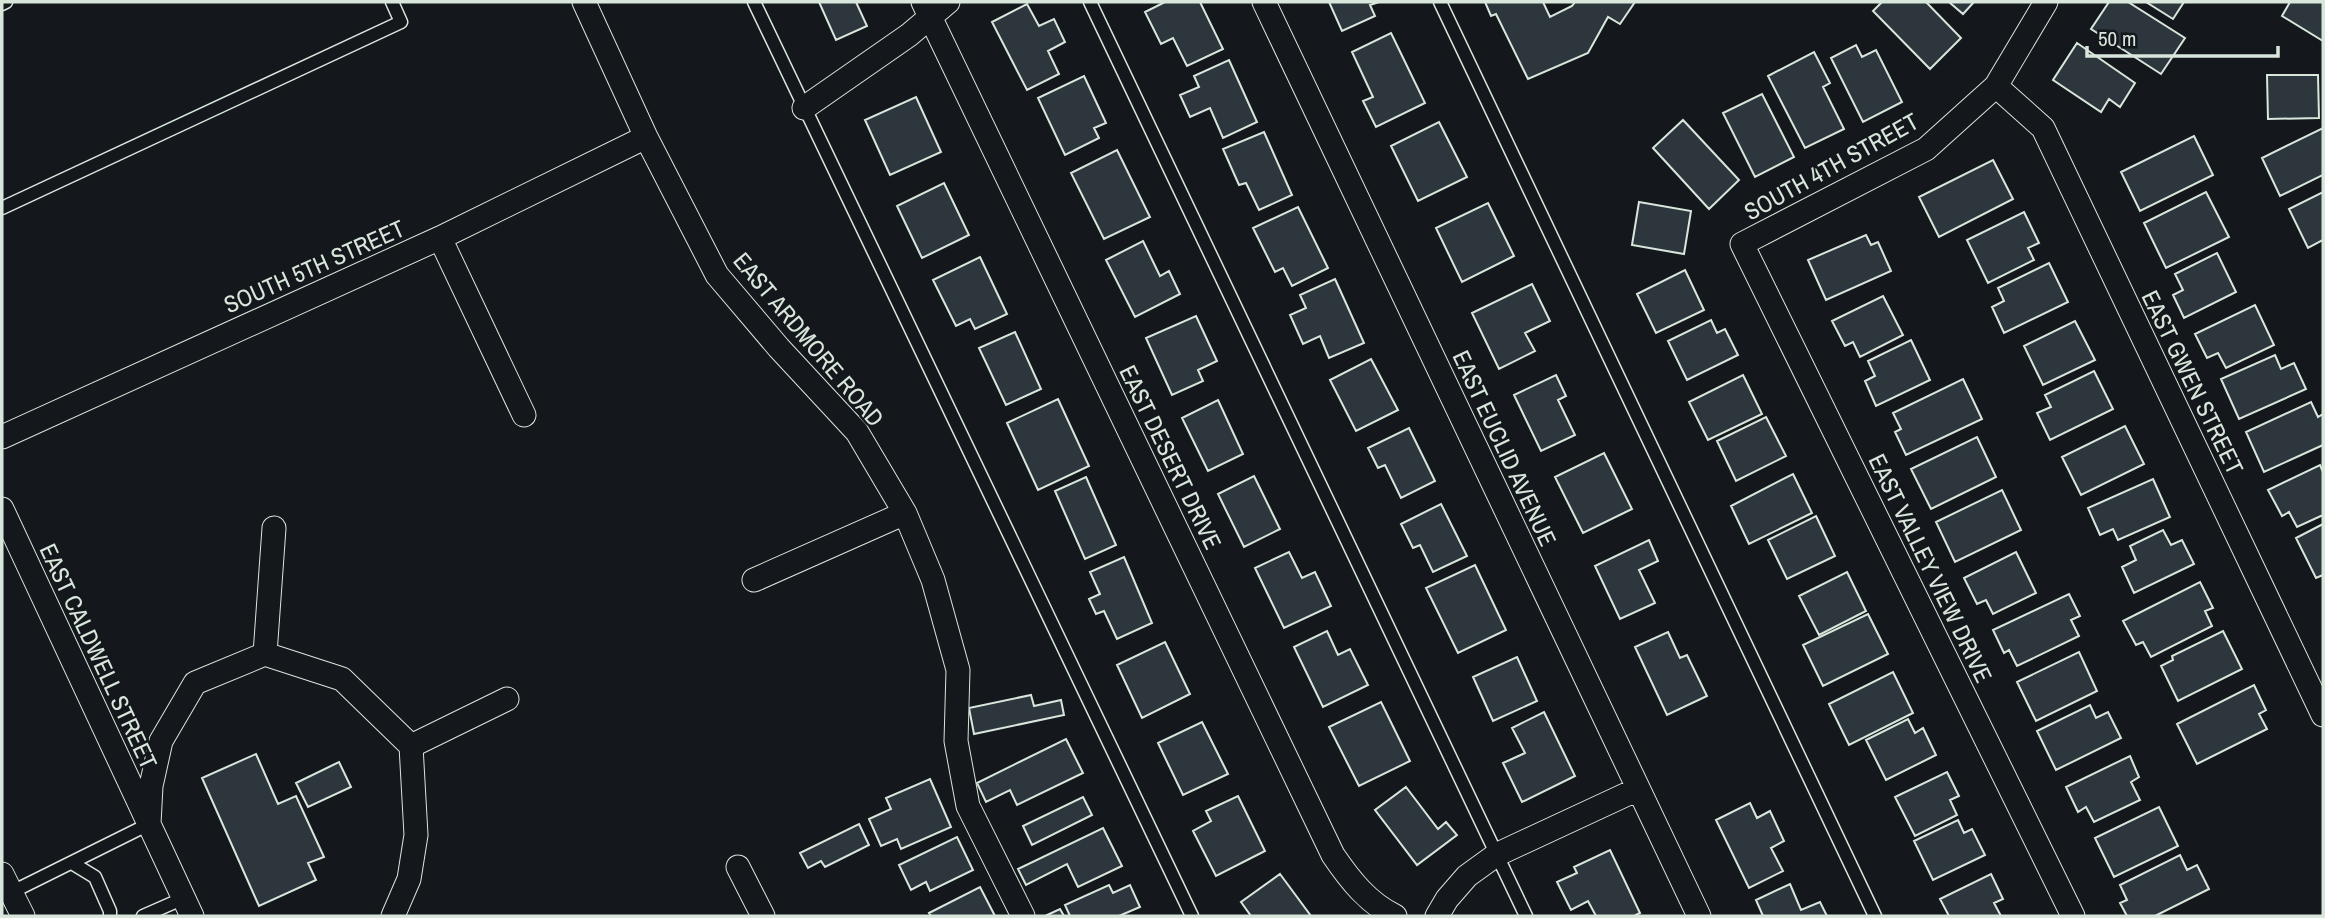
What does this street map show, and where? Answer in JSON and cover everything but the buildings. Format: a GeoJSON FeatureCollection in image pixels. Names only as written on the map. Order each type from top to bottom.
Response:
{"type":"FeatureCollection","features":[{"type":"Feature","properties":{"kind":"street","name":"EAST ARDMORE ROAD"},"geometry":{"type":"LineString","coordinates":[[584,2],[646,137],[717,275],[779,348],[857,432],[905,513],[933,580],[958,670],[956,741],[968,806],[1023,916]]}},
{"type":"Feature","properties":{"kind":"street"},"geometry":{"type":"LineString","coordinates":[[804,108],[909,35],[927,9],[948,2]]}},
{"type":"Feature","properties":{"kind":"street","name":"EAST EUCLID AVENUE"},"geometry":{"type":"LineString","coordinates":[[1264,2],[1699,916]]}},
{"type":"Feature","properties":{"kind":"street","name":"SOUTH 4TH STREET"},"geometry":{"type":"LineString","coordinates":[[1742,244],[1926,149],[1997,86],[2046,2]]}},
{"type":"Feature","properties":{"kind":"street","name":"EAST DESERT DRIVE"},"geometry":{"type":"LineString","coordinates":[[927,9],[1333,855],[1352,883],[1380,909],[1395,916]]}},
{"type":"Feature","properties":{"kind":"street","name":"EAST GWEN STREET"},"geometry":{"type":"LineString","coordinates":[[1997,86],[2043,128],[2323,715]]}},
{"type":"Feature","properties":{"kind":"street","name":"SOUTH 5TH STREET"},"geometry":{"type":"LineString","coordinates":[[2,437],[440,237],[646,137]]}},
{"type":"Feature","properties":{"kind":"street"},"geometry":{"type":"LineString","coordinates":[[440,237],[524,415]]}},
{"type":"Feature","properties":{"kind":"street","name":"EAST VALLEY VIEW DRIVE"},"geometry":{"type":"LineString","coordinates":[[1742,244],[2073,916]]}},
{"type":"Feature","properties":{"kind":"street","name":"EAST CALDWELL STREET"},"geometry":{"type":"LineString","coordinates":[[2,509],[188,907],[202,916]]}},
{"type":"Feature","properties":{"kind":"street"},"geometry":{"type":"LineString","coordinates":[[754,580],[905,513]]}},
{"type":"Feature","properties":{"kind":"street"},"geometry":{"type":"LineString","coordinates":[[274,528],[265,654],[342,679],[411,746],[416,835],[410,879],[393,916]]}},
{"type":"Feature","properties":{"kind":"street","name":"EAST CALDWELL STREET"},"geometry":{"type":"LineString","coordinates":[[149,824],[151,786],[161,741],[195,683],[265,654]]}},
{"type":"Feature","properties":{"kind":"street"},"geometry":{"type":"LineString","coordinates":[[411,746],[507,699]]}},
{"type":"Feature","properties":{"kind":"street"},"geometry":{"type":"LineString","coordinates":[[1437,916],[1447,899],[1467,876],[1496,855],[1638,789]]}},
{"type":"Feature","properties":{"kind":"street"},"geometry":{"type":"LineString","coordinates":[[738,867],[764,916]]}},
{"type":"Feature","properties":{"kind":"street"},"geometry":{"type":"LineString","coordinates":[[5,888],[23,916]]}},
{"type":"Feature","properties":{"kind":"lane"},"geometry":{"type":"LineString","coordinates":[[2,208],[401,22],[392,2]]}},
{"type":"Feature","properties":{"kind":"lane"},"geometry":{"type":"LineString","coordinates":[[754,2],[1192,916]]}},
{"type":"Feature","properties":{"kind":"lane"},"geometry":{"type":"LineString","coordinates":[[1090,2],[1526,916]]}},
{"type":"Feature","properties":{"kind":"lane"},"geometry":{"type":"LineString","coordinates":[[1440,2],[1875,916]]}},
{"type":"Feature","properties":{"kind":"lane"},"geometry":{"type":"LineString","coordinates":[[5,888],[72,863],[149,824]]}},
{"type":"Feature","properties":{"kind":"lane"},"geometry":{"type":"LineString","coordinates":[[72,863],[95,877],[110,916]]}},
{"type":"Feature","properties":{"kind":"lane"},"geometry":{"type":"LineString","coordinates":[[144,916],[188,907]]}}]}
